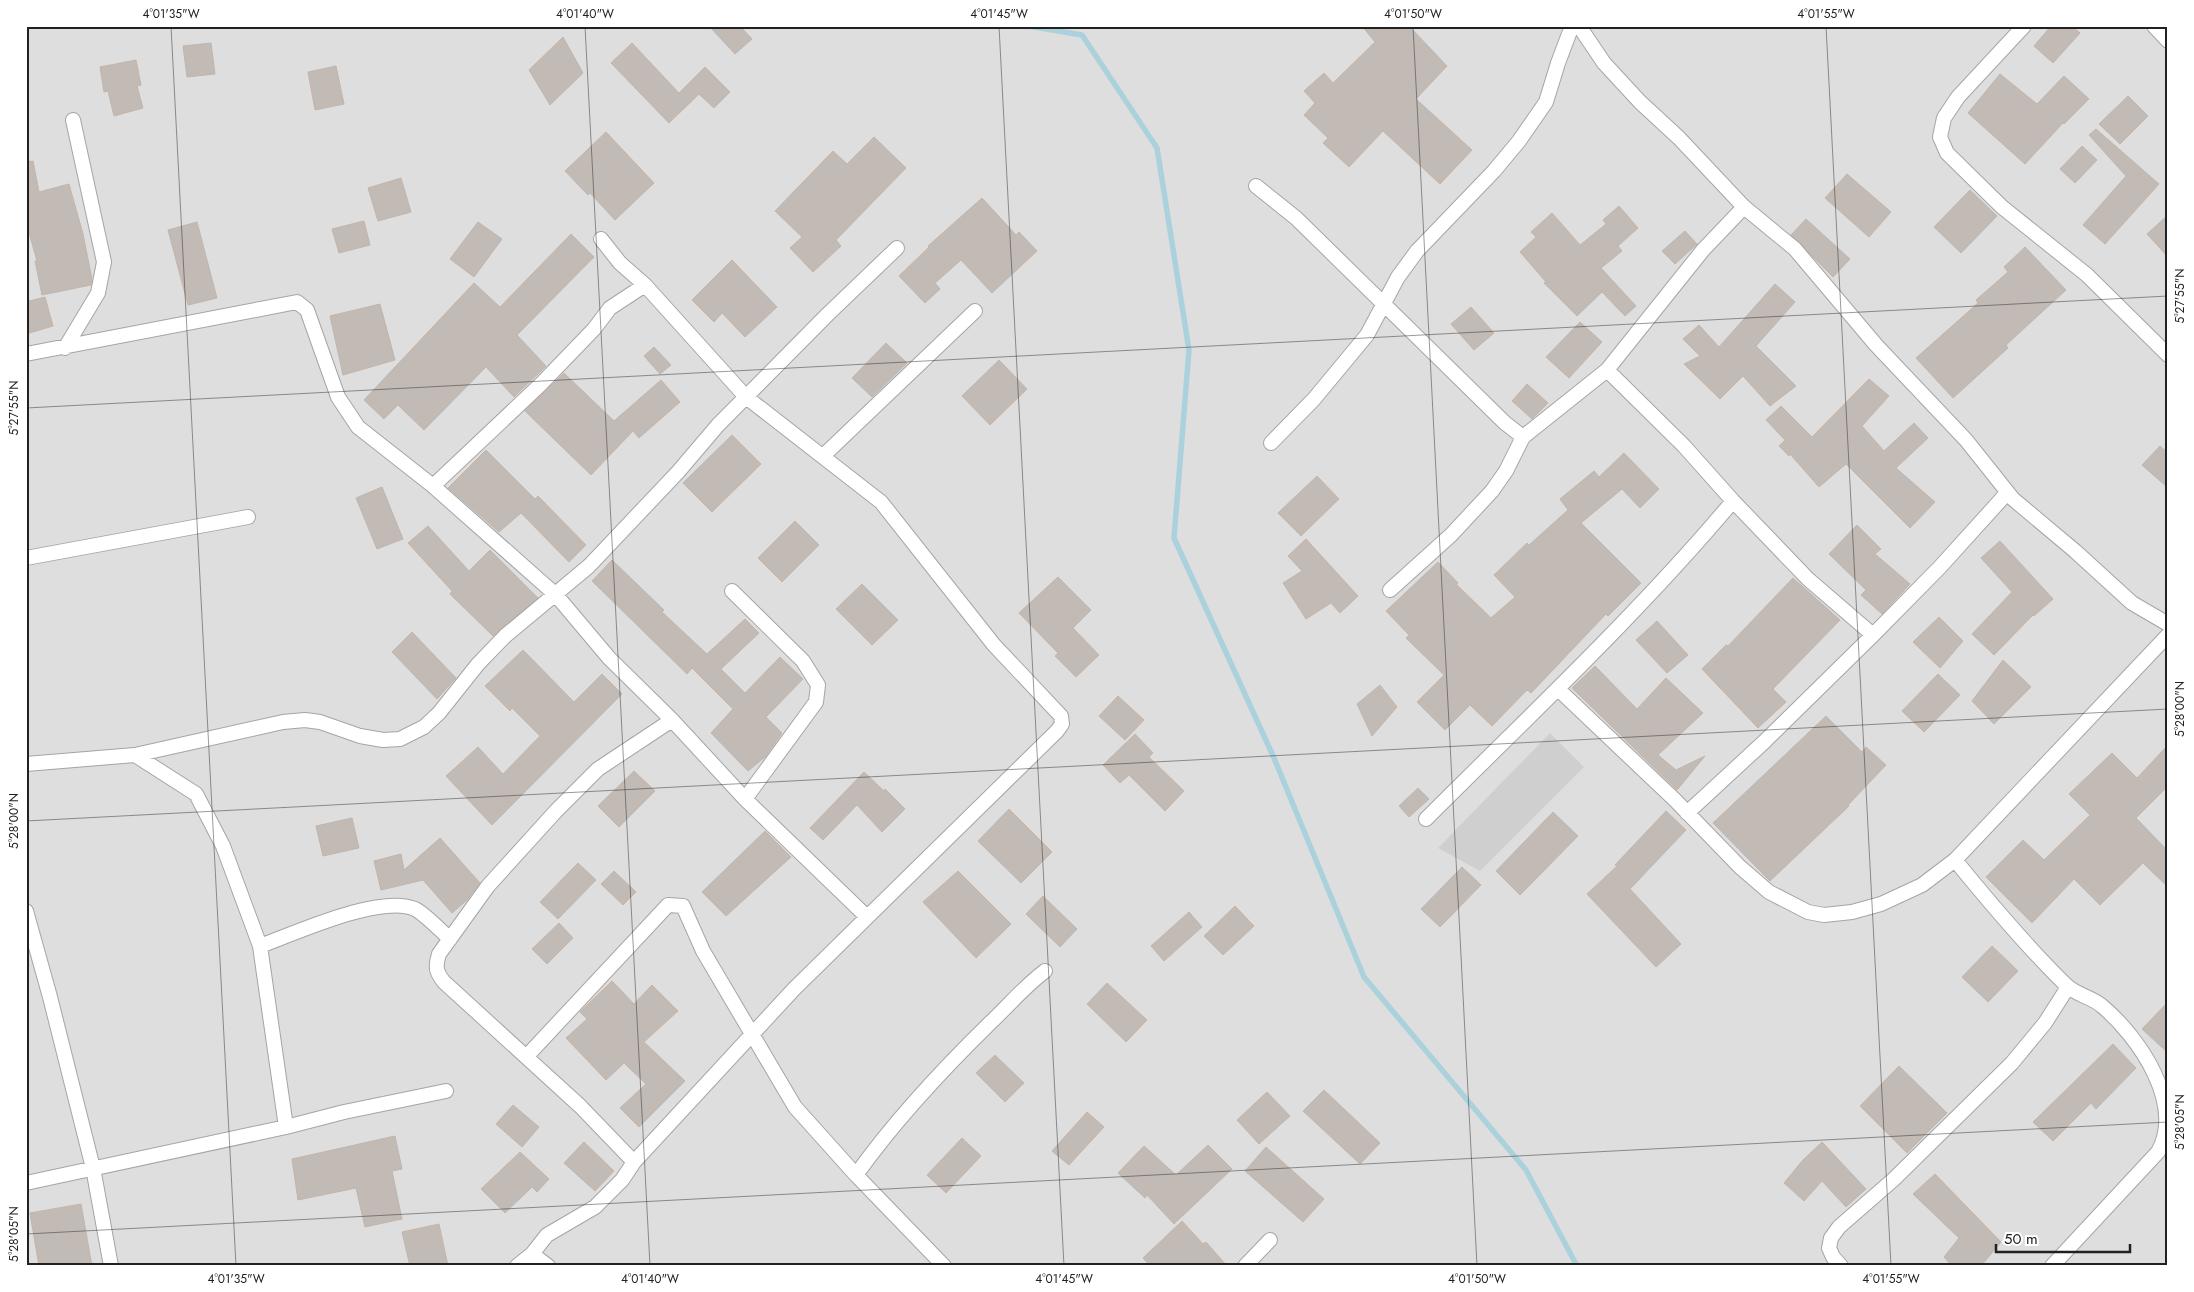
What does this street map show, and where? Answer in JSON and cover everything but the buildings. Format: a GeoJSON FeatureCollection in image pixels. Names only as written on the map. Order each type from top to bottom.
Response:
{"type":"FeatureCollection","features":[{"type":"Feature","properties":{"kind":"street"},"geometry":{"type":"LineString","coordinates":[[1271,443],[1343,366],[1367,335],[1398,276],[1417,250],[1494,171],[1519,141],[1546,102],[1572,26]]}},
{"type":"Feature","properties":{"kind":"street"},"geometry":{"type":"LineString","coordinates":[[1579,26],[1604,63],[1744,207],[1795,249],[1876,345],[1966,440],[2007,493],[2132,603],[2168,624]]}},
{"type":"Feature","properties":{"kind":"street"},"geometry":{"type":"LineString","coordinates":[[2024,26],[1958,97],[1944,118],[1940,138],[1947,154],[2002,207],[2087,275],[2168,355]]}},
{"type":"Feature","properties":{"kind":"street"},"geometry":{"type":"LineString","coordinates":[[2154,26],[2168,41]]}},
{"type":"Feature","properties":{"kind":"street"},"geometry":{"type":"LineString","coordinates":[[65,348],[98,293],[104,262],[73,120]]}},
{"type":"Feature","properties":{"kind":"street"},"geometry":{"type":"LineString","coordinates":[[1256,186],[1296,218],[1383,305],[1523,437]]}},
{"type":"Feature","properties":{"kind":"street"},"geometry":{"type":"LineString","coordinates":[[1390,590],[1451,535],[1492,491],[1506,471],[1523,437],[1607,370],[1703,250],[1744,207]]}},
{"type":"Feature","properties":{"kind":"street"},"geometry":{"type":"LineString","coordinates":[[517,1266],[532,1254],[547,1235],[595,1207],[622,1180],[634,1162],[794,989],[1057,732],[1062,724],[1062,716],[994,645],[881,502],[746,397],[645,285],[620,263],[601,239]]}},
{"type":"Feature","properties":{"kind":"street"},"geometry":{"type":"LineString","coordinates":[[26,764],[135,755],[283,722],[305,720],[320,722],[360,736],[383,740],[400,739],[424,727],[439,713],[478,664],[505,636],[589,566],[678,472],[705,439],[897,248]]}},
{"type":"Feature","properties":{"kind":"street"},"geometry":{"type":"LineString","coordinates":[[433,486],[541,384],[594,329],[610,308],[645,285]]}},
{"type":"Feature","properties":{"kind":"street"},"geometry":{"type":"LineString","coordinates":[[26,354],[297,302],[307,310],[338,396],[358,427],[433,486],[556,595],[609,658],[672,720],[745,799],[867,916]]}},
{"type":"Feature","properties":{"kind":"street"},"geometry":{"type":"LineString","coordinates":[[823,456],[975,311]]}},
{"type":"Feature","properties":{"kind":"street"},"geometry":{"type":"LineString","coordinates":[[1607,370],[1684,446],[1733,501],[1808,579],[1873,636]]}},
{"type":"Feature","properties":{"kind":"street"},"geometry":{"type":"LineString","coordinates":[[1687,813],[1764,742],[1873,636],[1940,567],[2007,493]]}},
{"type":"Feature","properties":{"kind":"street"},"geometry":{"type":"LineString","coordinates":[[1426,819],[1558,689],[1685,558],[1733,501]]}},
{"type":"Feature","properties":{"kind":"street"},"geometry":{"type":"LineString","coordinates":[[26,558],[248,517]]}},
{"type":"Feature","properties":{"kind":"street"},"geometry":{"type":"LineString","coordinates":[[732,591],[803,661],[818,685],[816,702],[745,799]]}},
{"type":"Feature","properties":{"kind":"street"},"geometry":{"type":"LineString","coordinates":[[1558,689],[1687,813],[1740,867],[1769,892],[1808,912],[1824,915],[1852,912],[1881,904],[1922,885],[1954,860],[2168,635]]}},
{"type":"Feature","properties":{"kind":"street"},"geometry":{"type":"LineString","coordinates":[[634,1162],[580,1106],[444,982],[437,973],[436,964],[439,954],[488,886],[519,850],[598,769],[672,720]]}},
{"type":"Feature","properties":{"kind":"street"},"geometry":{"type":"LineString","coordinates":[[135,755],[196,794],[223,846],[260,946],[286,1128]]}},
{"type":"Feature","properties":{"kind":"street"},"geometry":{"type":"LineString","coordinates":[[1954,860],[1986,899],[2068,987],[2101,1004],[2119,1022],[2147,1059],[2159,1086],[2166,1109],[2166,1140],[2158,1152],[2052,1266]]}},
{"type":"Feature","properties":{"kind":"street"},"geometry":{"type":"LineString","coordinates":[[260,946],[352,912],[385,905],[415,909],[450,939]]}},
{"type":"Feature","properties":{"kind":"street"},"geometry":{"type":"LineString","coordinates":[[526,1058],[668,905],[683,906],[703,951],[795,1107],[856,1175],[944,1266]]}},
{"type":"Feature","properties":{"kind":"street"},"geometry":{"type":"LineString","coordinates":[[26,911],[50,997],[93,1168],[111,1266]]}},
{"type":"Feature","properties":{"kind":"street"},"geometry":{"type":"LineString","coordinates":[[856,1175],[882,1139],[941,1072],[1025,986],[1045,970]]}},
{"type":"Feature","properties":{"kind":"street"},"geometry":{"type":"LineString","coordinates":[[1841,1266],[1833,1257],[1830,1248],[1831,1238],[1839,1227],[1894,1179],[2012,1063],[2045,1023],[2068,987]]}},
{"type":"Feature","properties":{"kind":"street"},"geometry":{"type":"LineString","coordinates":[[26,1183],[286,1128],[344,1112],[446,1091]]}},
{"type":"Feature","properties":{"kind":"street"},"geometry":{"type":"LineString","coordinates":[[1245,1266],[1270,1240]]}},
{"type":"Feature","properties":{"kind":"street"},"geometry":{"type":"LineString","coordinates":[[532,1254],[548,1266]]}},
{"type":"Feature","properties":{"kind":"shaded area"},"geometry":{"type":"Polygon","coordinates":[[[26,26],[2168,26],[2168,1266],[26,1266],[26,26]]]}},
{"type":"Feature","properties":{"kind":"shaded area"},"geometry":{"type":"Polygon","coordinates":[[[1550,733],[1584,767],[1480,871],[1438,848],[1550,733]]]}},
{"type":"Feature","properties":{"kind":"waterway"},"geometry":{"type":"LineString","coordinates":[[1028,26],[1082,35],[1157,148],[1189,350],[1174,538],[1274,758],[1364,977],[1526,1170],[1577,1266]]}}]}
